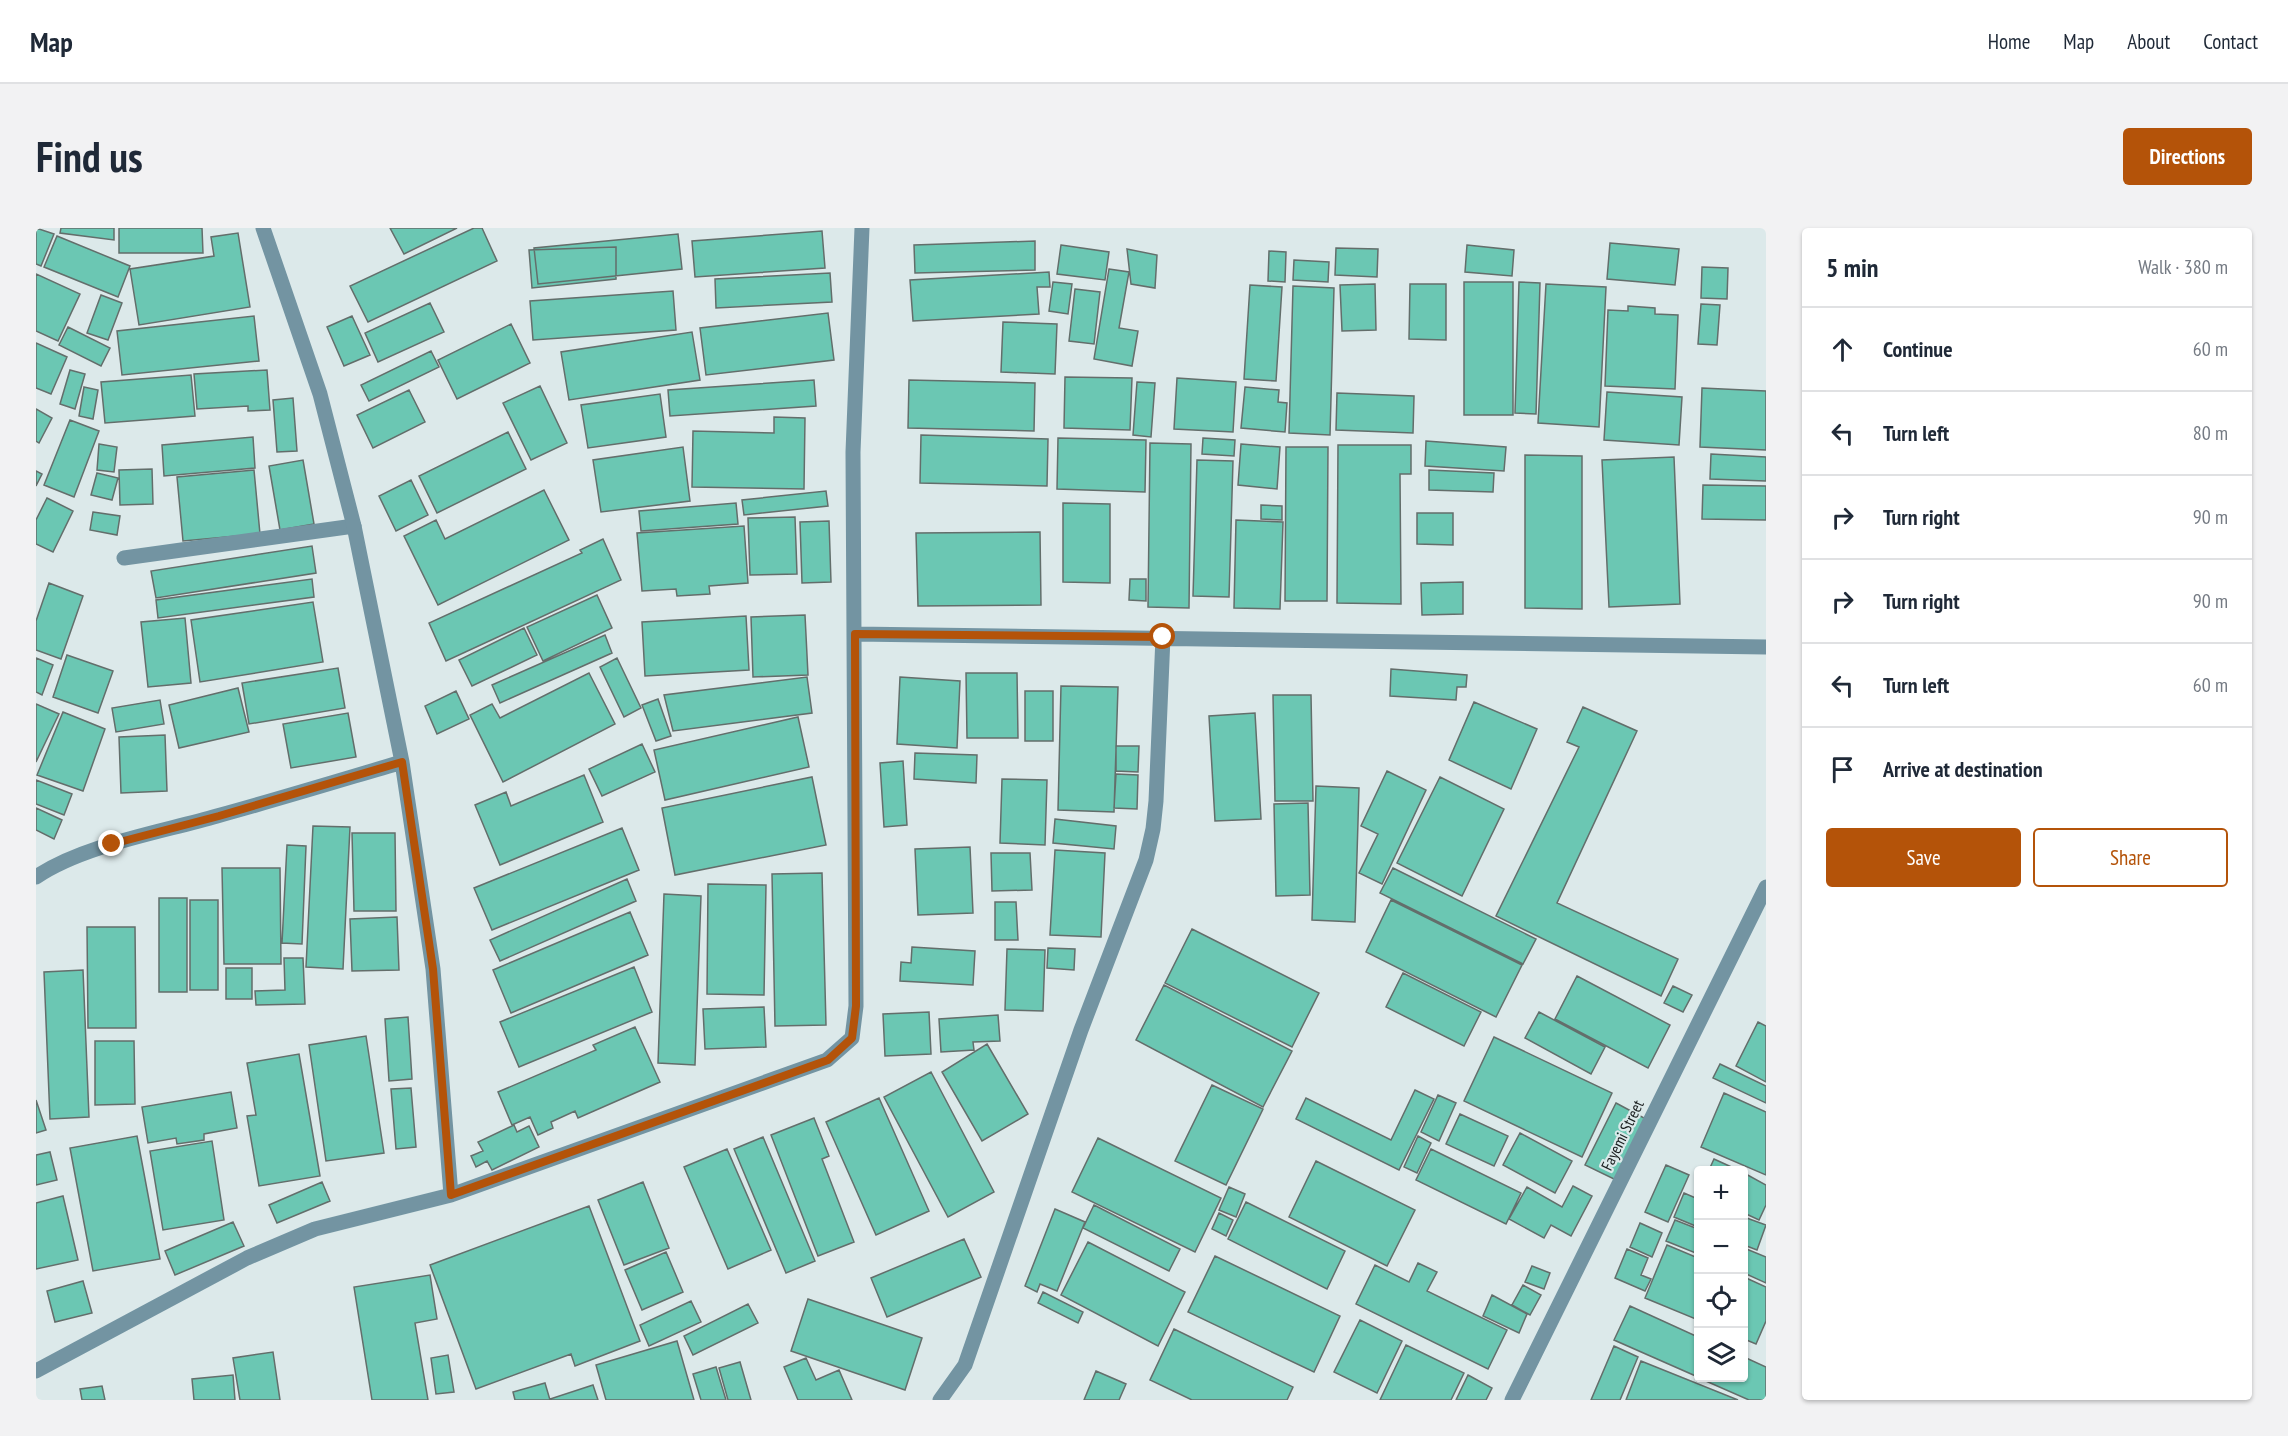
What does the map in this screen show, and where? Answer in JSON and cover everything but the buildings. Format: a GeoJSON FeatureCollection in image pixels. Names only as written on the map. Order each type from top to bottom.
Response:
{"type":"FeatureCollection","features":[{"type":"Feature","properties":{"kind":"street"},"geometry":{"type":"LineString","coordinates":[[263,228],[320,394],[354,526],[402,762],[433,969],[451,1195]]}},
{"type":"Feature","properties":{"kind":"street"},"geometry":{"type":"LineString","coordinates":[[36,1371],[247,1258],[315,1229],[451,1195],[828,1060],[852,1038],[856,1006],[854,452],[862,228]]}},
{"type":"Feature","properties":{"kind":"street"},"geometry":{"type":"LineString","coordinates":[[124,558],[354,526]]}},
{"type":"Feature","properties":{"kind":"street"},"geometry":{"type":"LineString","coordinates":[[855,634],[1766,647]]}},
{"type":"Feature","properties":{"kind":"street"},"geometry":{"type":"LineString","coordinates":[[940,1400],[965,1365],[1080,1030],[1146,860],[1153,830],[1156,801],[1163,637]]}},
{"type":"Feature","properties":{"kind":"street"},"geometry":{"type":"LineString","coordinates":[[36,877],[51,867],[112,844],[219,816],[402,762]]}},
{"type":"Feature","properties":{"kind":"street","name":"Fayemi Street"},"geometry":{"type":"LineString","coordinates":[[1512,1400],[1766,887]]}},
{"type":"Feature","properties":{"kind":"route"},"geometry":{"type":"LineString","coordinates":[[112,844],[219,816],[402,762],[433,969],[451,1195],[828,1060],[852,1038],[856,1006],[855,634],[1163,637]]}}]}
